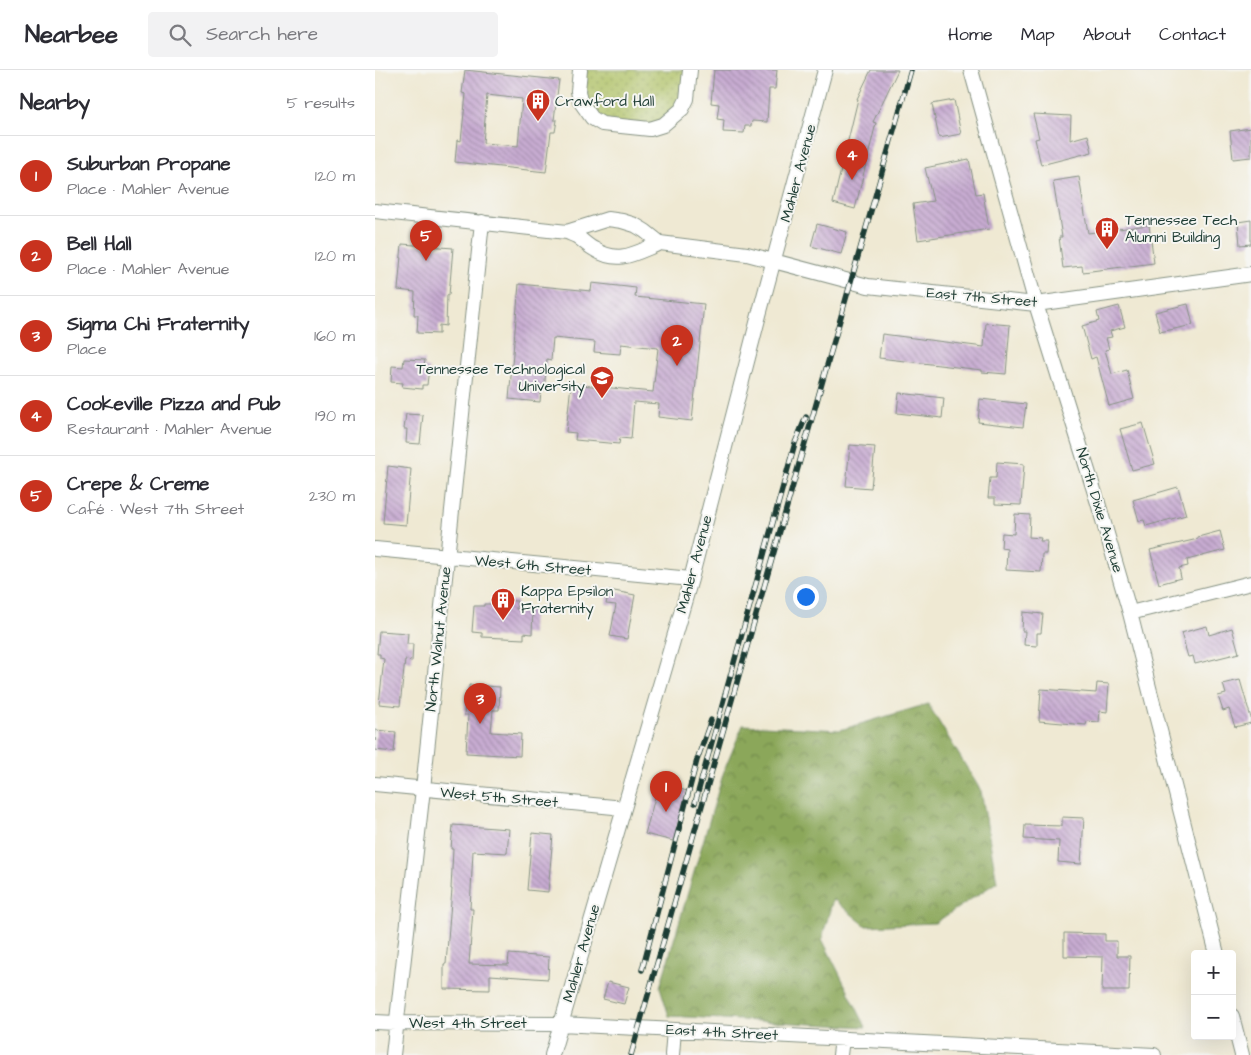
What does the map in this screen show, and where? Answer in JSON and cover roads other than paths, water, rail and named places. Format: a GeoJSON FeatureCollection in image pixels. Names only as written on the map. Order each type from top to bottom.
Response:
{"type":"FeatureCollection","features":[{"type":"Feature","properties":{"kind":"street"},"geometry":{"type":"LineString","coordinates":[[580,70],[578,91],[580,101],[592,118],[602,124],[650,129],[663,125],[682,109],[687,99],[690,70]]}},
{"type":"Feature","properties":{"kind":"street","name":"Mahler Avenue"},"geometry":{"type":"LineString","coordinates":[[552,1055],[691,579],[759,314],[825,70]]}},
{"type":"Feature","properties":{"kind":"street","name":"North Dixie Avenue"},"geometry":{"type":"LineString","coordinates":[[971,70],[1036,304],[1099,503],[1131,613],[1216,950]]}},
{"type":"Feature","properties":{"kind":"street"},"geometry":{"type":"LineString","coordinates":[[375,211],[567,232],[606,256],[634,255],[660,243],[645,231],[623,220],[608,219],[567,232]]}},
{"type":"Feature","properties":{"kind":"street","name":"North Walnut Avenue"},"geometry":{"type":"LineString","coordinates":[[393,1055],[423,789],[482,222]]}},
{"type":"Feature","properties":{"kind":"street","name":"East 7th Street"},"geometry":{"type":"LineString","coordinates":[[660,243],[747,254],[868,286],[1036,304],[1251,274]]}},
{"type":"Feature","properties":{"kind":"street","name":"West 6th Street"},"geometry":{"type":"LineString","coordinates":[[375,549],[691,579]]}},
{"type":"Feature","properties":{"kind":"street"},"geometry":{"type":"LineString","coordinates":[[1131,613],[1251,583]]}},
{"type":"Feature","properties":{"kind":"street","name":"West 5th Street"},"geometry":{"type":"LineString","coordinates":[[375,784],[624,808]]}},
{"type":"Feature","properties":{"kind":"street","name":"West 4th Street"},"geometry":{"type":"LineString","coordinates":[[375,1022],[561,1024]]}},
{"type":"Feature","properties":{"kind":"street","name":"East 4th Street"},"geometry":{"type":"LineString","coordinates":[[561,1024],[1154,1055]]}},
{"type":"Feature","properties":{"kind":"street"},"geometry":{"type":"LineString","coordinates":[[672,1055],[674,1030]]}},
{"type":"Feature","properties":{"kind":"street"},"geometry":{"type":"LineString","coordinates":[[1236,1032],[1242,1055]]}},
{"type":"Feature","properties":{"kind":"street"},"geometry":{"type":"LineString","coordinates":[[840,1055],[842,1039]]}},
{"type":"Feature","properties":{"kind":"railway"},"geometry":{"type":"LineString","coordinates":[[631,1055],[911,70]]}},
{"type":"Feature","properties":{"kind":"railway"},"geometry":{"type":"LineString","coordinates":[[695,803],[795,443],[806,417]]}},
{"type":"Feature","properties":{"kind":"railway"},"geometry":{"type":"LineString","coordinates":[[642,970],[697,760],[711,720]]}},
{"type":"Feature","properties":{"kind":"place","name":"Crawford Hall"},"geometry":{"type":"Point","coordinates":[538,122]}},
{"type":"Feature","properties":{"kind":"place","name":"Cookeville Pizza and Pub"},"geometry":{"type":"Point","coordinates":[852,180]}},
{"type":"Feature","properties":{"kind":"place","name":"Tennessee Tech Alumni Building"},"geometry":{"type":"Point","coordinates":[1107,250]}},
{"type":"Feature","properties":{"kind":"place","name":"Crepe & Creme"},"geometry":{"type":"Point","coordinates":[426,261]}},
{"type":"Feature","properties":{"kind":"place","name":"Bell Hall"},"geometry":{"type":"Point","coordinates":[677,366]}},
{"type":"Feature","properties":{"kind":"place","name":"Tennessee Technological University"},"geometry":{"type":"Point","coordinates":[602,399]}},
{"type":"Feature","properties":{"kind":"place","name":"Kappa Epsilon Fraternity"},"geometry":{"type":"Point","coordinates":[503,621]}},
{"type":"Feature","properties":{"kind":"place","name":"Sigma Chi Fraternity"},"geometry":{"type":"Point","coordinates":[480,724]}},
{"type":"Feature","properties":{"kind":"place","name":"Suburban Propane"},"geometry":{"type":"Point","coordinates":[666,812]}}]}
